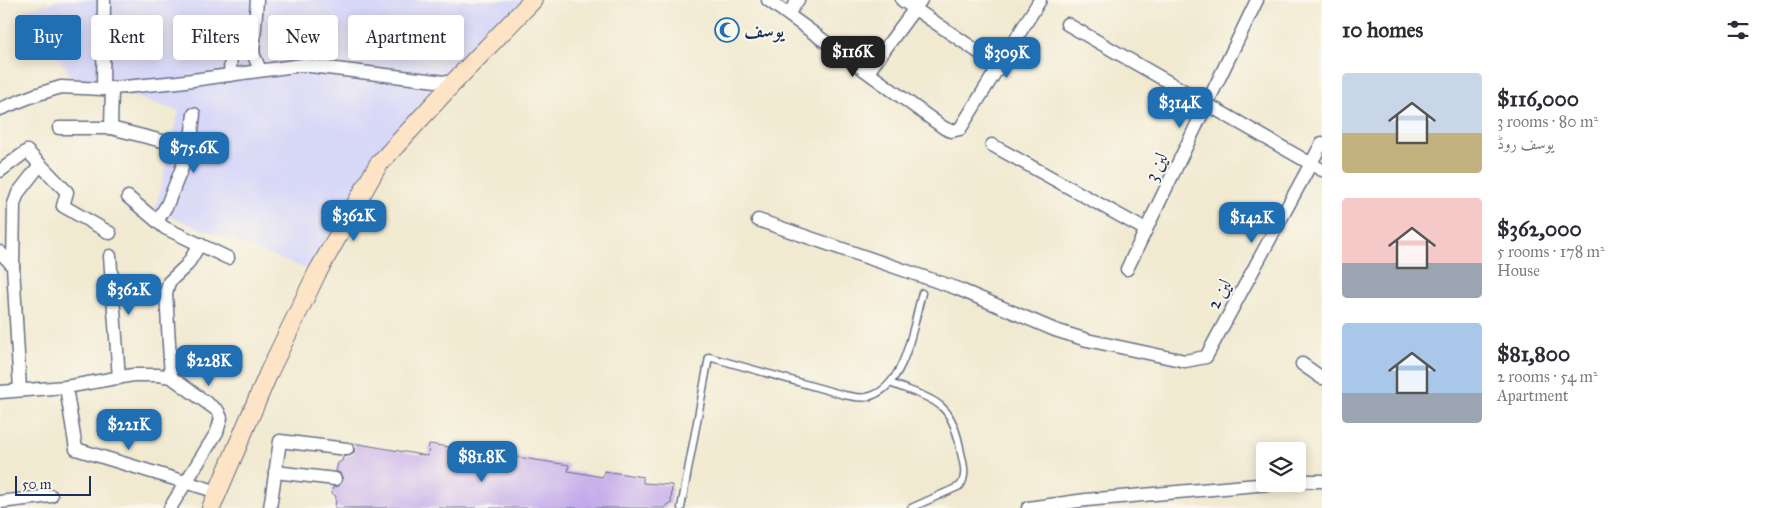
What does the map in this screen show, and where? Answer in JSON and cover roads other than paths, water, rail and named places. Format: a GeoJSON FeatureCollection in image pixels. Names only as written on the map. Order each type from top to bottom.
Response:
{"type":"FeatureCollection","features":[{"type":"Feature","properties":{"kind":"main road"},"geometry":{"type":"LineString","coordinates":[[214,500],[269,372],[317,273],[378,165],[453,83],[534,0]]}},
{"type":"Feature","properties":{"kind":"street"},"geometry":{"type":"LineString","coordinates":[[104,0],[107,88],[111,128]]}},
{"type":"Feature","properties":{"kind":"street"},"geometry":{"type":"LineString","coordinates":[[257,0],[253,53],[260,70]]}},
{"type":"Feature","properties":{"kind":"street"},"geometry":{"type":"LineString","coordinates":[[768,0],[944,128],[951,131],[960,128],[1040,0]]}},
{"type":"Feature","properties":{"kind":"street"},"geometry":{"type":"LineString","coordinates":[[788,14],[798,0]]}},
{"type":"Feature","properties":{"kind":"street"},"geometry":{"type":"LineString","coordinates":[[902,0],[918,4],[999,66]]}},
{"type":"Feature","properties":{"kind":"street","name":"لین 3"},"geometry":{"type":"LineString","coordinates":[[1128,269],[1257,0]]}},
{"type":"Feature","properties":{"kind":"street"},"geometry":{"type":"LineString","coordinates":[[868,72],[918,4]]}},
{"type":"Feature","properties":{"kind":"street"},"geometry":{"type":"LineString","coordinates":[[1067,24],[1316,167]]}},
{"type":"Feature","properties":{"kind":"street"},"geometry":{"type":"LineString","coordinates":[[230,75],[231,60]]}},
{"type":"Feature","properties":{"kind":"street"},"geometry":{"type":"LineString","coordinates":[[0,109],[61,87],[107,88],[302,65],[453,83]]}},
{"type":"Feature","properties":{"kind":"street"},"geometry":{"type":"LineString","coordinates":[[157,221],[167,205],[190,148],[194,114]]}},
{"type":"Feature","properties":{"kind":"street"},"geometry":{"type":"LineString","coordinates":[[59,128],[111,128],[190,148]]}},
{"type":"Feature","properties":{"kind":"street","name":"لین 2"},"geometry":{"type":"LineString","coordinates":[[758,220],[956,288],[1055,330],[1087,340],[1185,361],[1206,357],[1316,167],[1322,143]]}},
{"type":"Feature","properties":{"kind":"street"},"geometry":{"type":"LineString","coordinates":[[992,145],[1146,230]]}},
{"type":"Feature","properties":{"kind":"street"},"geometry":{"type":"LineString","coordinates":[[0,171],[27,151],[39,166],[67,192],[63,206],[110,233]]}},
{"type":"Feature","properties":{"kind":"street"},"geometry":{"type":"LineString","coordinates":[[20,390],[13,266],[14,204],[18,193],[39,166]]}},
{"type":"Feature","properties":{"kind":"street"},"geometry":{"type":"LineString","coordinates":[[128,197],[157,221],[228,258]]}},
{"type":"Feature","properties":{"kind":"street"},"geometry":{"type":"LineString","coordinates":[[171,377],[166,293],[169,282],[187,265],[200,244]]}},
{"type":"Feature","properties":{"kind":"street"},"geometry":{"type":"LineString","coordinates":[[0,252],[13,266]]}},
{"type":"Feature","properties":{"kind":"street"},"geometry":{"type":"LineString","coordinates":[[110,256],[120,378]]}},
{"type":"Feature","properties":{"kind":"street"},"geometry":{"type":"LineString","coordinates":[[1302,364],[1322,378]]}},
{"type":"Feature","properties":{"kind":"street"},"geometry":{"type":"LineString","coordinates":[[0,392],[66,387],[133,375],[171,377],[218,410],[222,418],[217,432],[188,483],[170,508]]}},
{"type":"Feature","properties":{"kind":"street"},"geometry":{"type":"LineString","coordinates":[[66,387],[76,449],[188,483],[214,500]]}},
{"type":"Feature","properties":{"kind":"street"},"geometry":{"type":"LineString","coordinates":[[270,508],[280,441],[347,449]]}},
{"type":"Feature","properties":{"kind":"street"},"geometry":{"type":"LineString","coordinates":[[275,472],[335,479]]}},
{"type":"Feature","properties":{"kind":"street"},"geometry":{"type":"LineString","coordinates":[[1306,481],[1322,481]]}},
{"type":"Feature","properties":{"kind":"street"},"geometry":{"type":"LineString","coordinates":[[1028,508],[1086,500],[1256,485]]}},
{"type":"Feature","properties":{"kind":"street"},"geometry":{"type":"LineString","coordinates":[[0,502],[51,496]]}},
{"type":"Feature","properties":{"kind":"lane"},"geometry":{"type":"LineString","coordinates":[[681,508],[709,357],[859,398],[867,398],[878,393],[900,373],[922,293]]}},
{"type":"Feature","properties":{"kind":"lane"},"geometry":{"type":"LineString","coordinates":[[890,383],[930,398],[946,411],[957,429],[964,468],[964,480],[960,486],[911,508]]}},
{"type":"Feature","properties":{"kind":"place","name":"یوسف"},"geometry":{"type":"Point","coordinates":[727,30]}}]}
